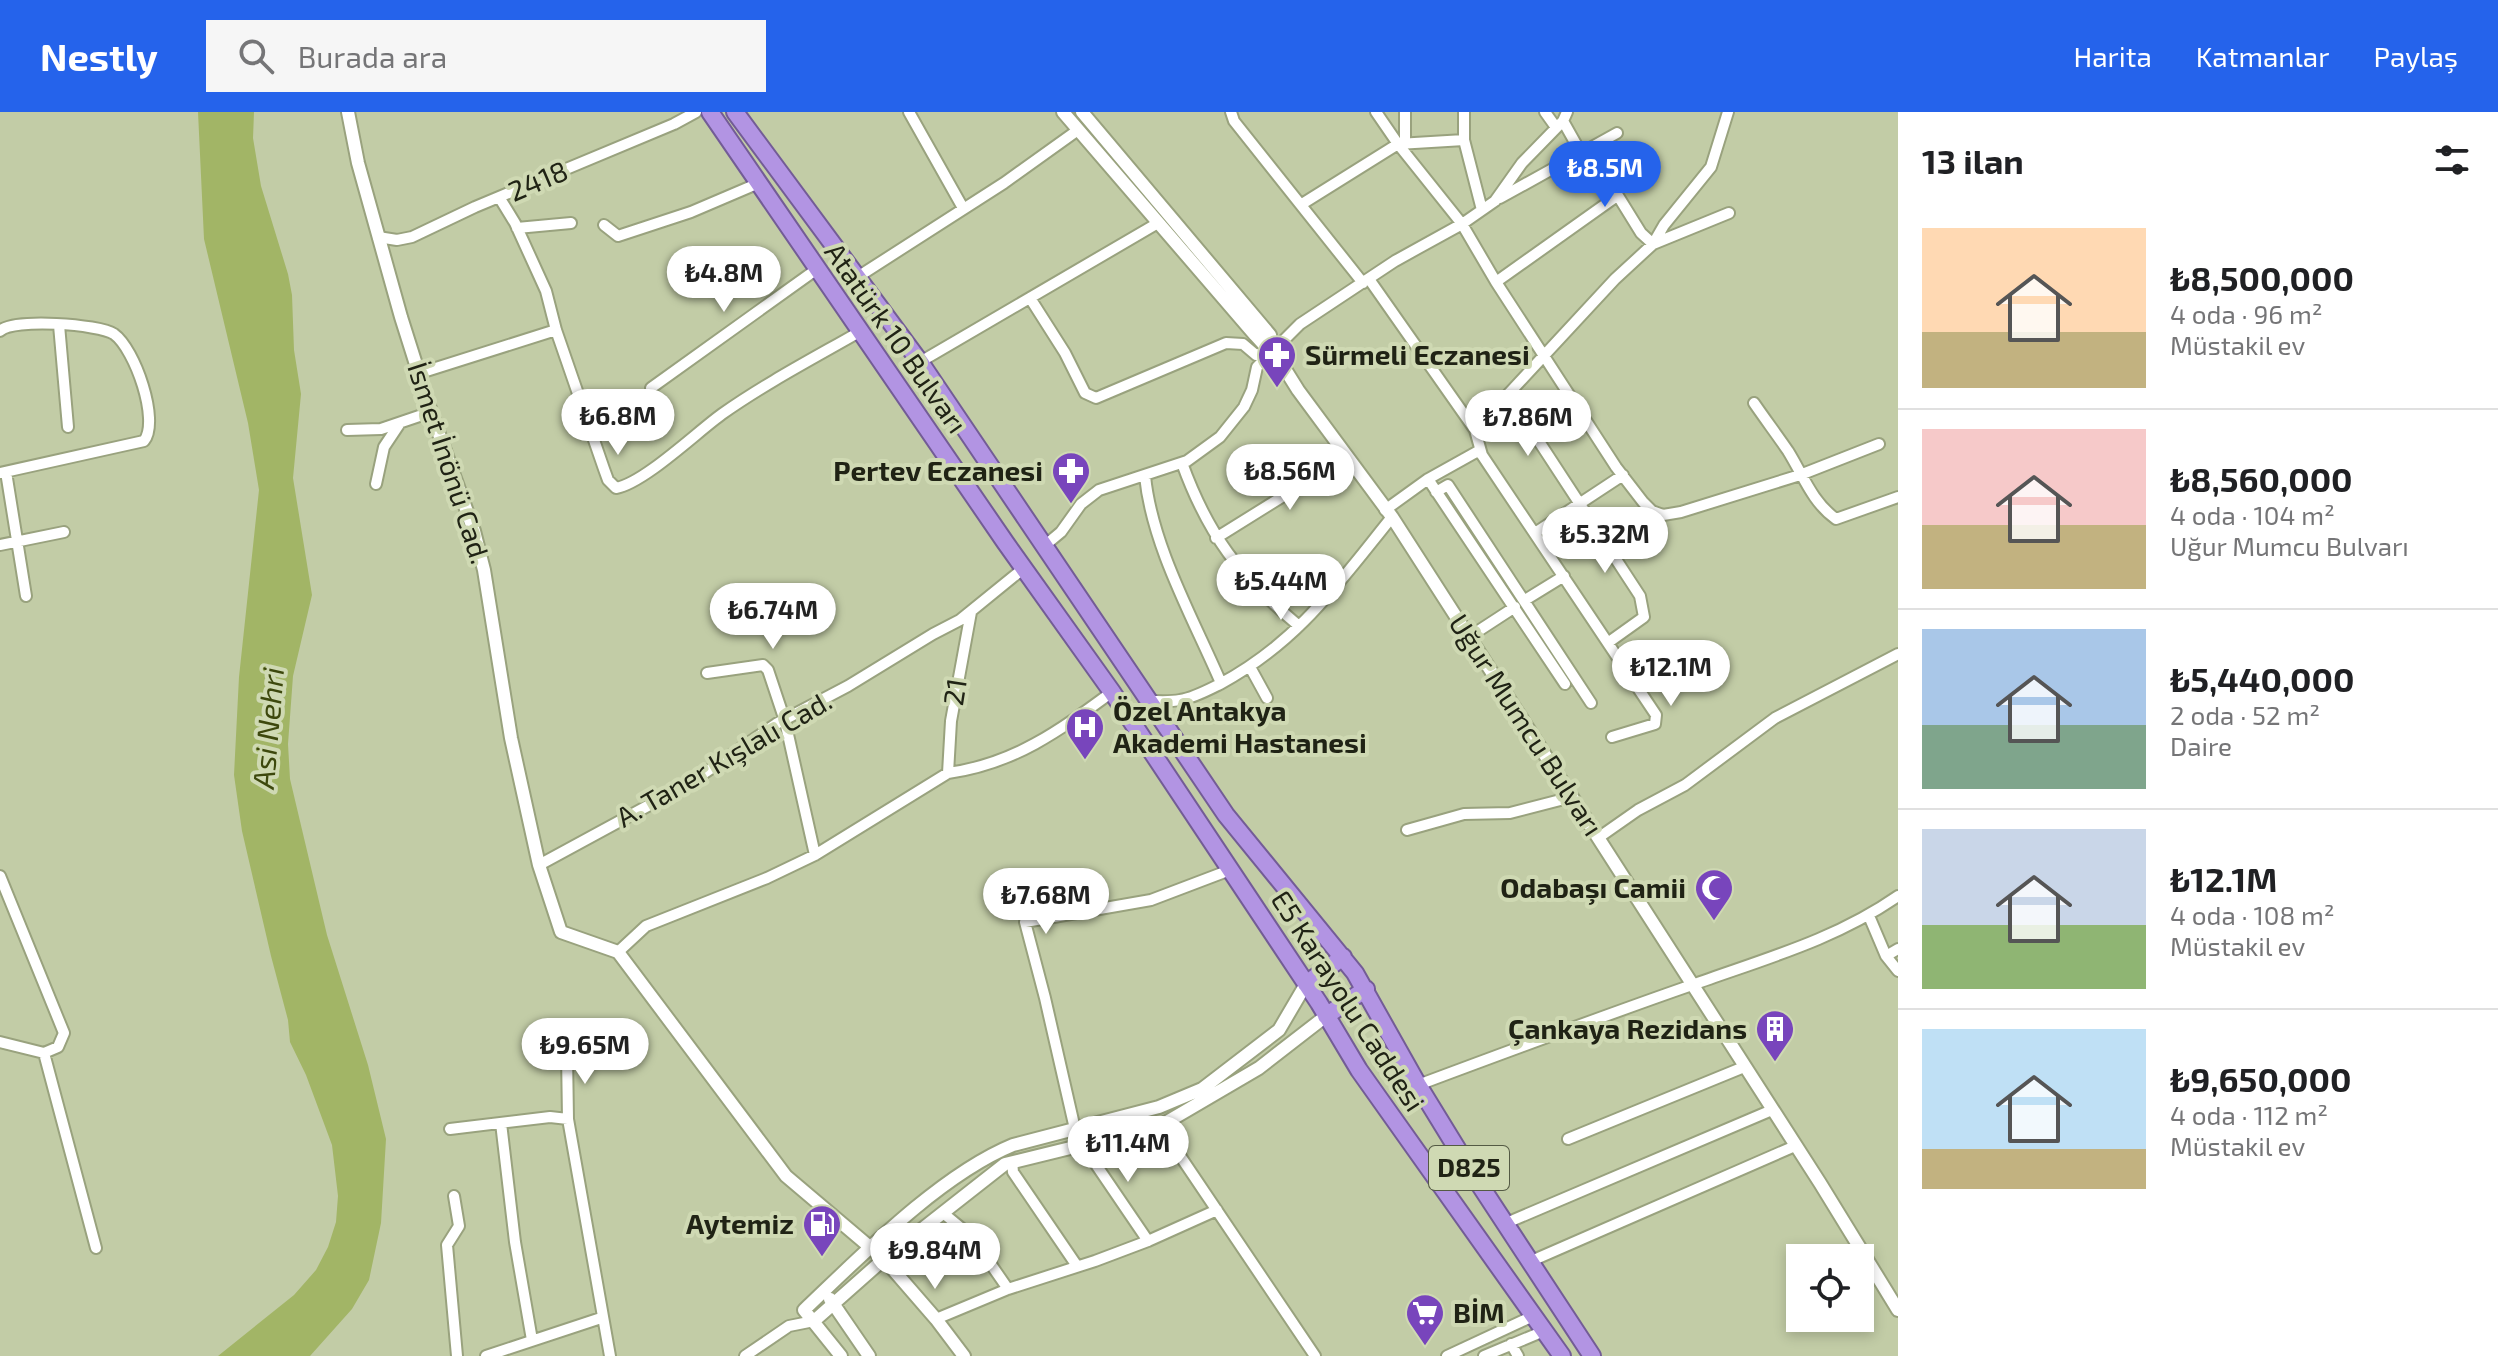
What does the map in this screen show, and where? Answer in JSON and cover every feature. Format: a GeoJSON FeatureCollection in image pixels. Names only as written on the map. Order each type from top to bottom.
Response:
{"type":"FeatureCollection","features":[{"type":"Feature","properties":{"kind":"highway","name":"Atatürk 10 Bulvarı"},"geometry":{"type":"LineString","coordinates":[[710,112],[1112,692],[1230,870]]}},
{"type":"Feature","properties":{"kind":"highway","name":"Atatürk 10 Bulvarı"},"geometry":{"type":"LineString","coordinates":[[735,112],[920,362],[1226,815],[1258,854]]}},
{"type":"Feature","properties":{"kind":"highway","name":"E5 Karayolu Caddesi"},"geometry":{"type":"LineString","coordinates":[[1258,854],[1366,989],[1418,1085],[1504,1224],[1592,1356]]}},
{"type":"Feature","properties":{"kind":"highway","name":"E5 Karayolu Caddesi"},"geometry":{"type":"LineString","coordinates":[[1230,870],[1359,1070],[1562,1356]]}},
{"type":"Feature","properties":{"kind":"highway"},"geometry":{"type":"LineString","coordinates":[[1306,984],[1343,957]]}},
{"type":"Feature","properties":{"kind":"highway"},"geometry":{"type":"LineString","coordinates":[[1326,1016],[1366,989]]}},
{"type":"Feature","properties":{"kind":"street","name":"İsmet İnönü Cad."},"geometry":{"type":"LineString","coordinates":[[348,112],[378,237],[431,412],[474,531],[484,570],[511,738],[539,865],[561,932],[618,952]]}},
{"type":"Feature","properties":{"kind":"street","name":"2418"},"geometry":{"type":"LineString","coordinates":[[378,237],[397,240],[412,237],[696,112]]}},
{"type":"Feature","properties":{"kind":"street"},"geometry":{"type":"LineString","coordinates":[[909,112],[963,208]]}},
{"type":"Feature","properties":{"kind":"street","name":"Uğur Mumcu Bulvarı"},"geometry":{"type":"LineString","coordinates":[[1063,112],[1255,335],[1273,350]]}},
{"type":"Feature","properties":{"kind":"street","name":"Uğur Mumcu Bulvarı"},"geometry":{"type":"LineString","coordinates":[[1082,112],[1270,335],[1273,350],[1298,390],[1388,514],[1469,637],[1898,1310]]}},
{"type":"Feature","properties":{"kind":"street"},"geometry":{"type":"LineString","coordinates":[[1231,112],[1234,121],[1366,281],[1475,430],[1480,450],[1656,715],[1655,724],[1612,737]]}},
{"type":"Feature","properties":{"kind":"street"},"geometry":{"type":"LineString","coordinates":[[1376,112],[1462,224],[1496,282],[1623,475],[1652,511],[1663,515],[1681,512],[1800,475],[1879,444]]}},
{"type":"Feature","properties":{"kind":"street"},"geometry":{"type":"LineString","coordinates":[[1401,144],[1405,112]]}},
{"type":"Feature","properties":{"kind":"street"},"geometry":{"type":"LineString","coordinates":[[1464,112],[1464,140],[1482,210]]}},
{"type":"Feature","properties":{"kind":"street"},"geometry":{"type":"LineString","coordinates":[[1545,112],[1562,119],[1641,233],[1653,244]]}},
{"type":"Feature","properties":{"kind":"street"},"geometry":{"type":"LineString","coordinates":[[1475,430],[1615,279],[1653,244],[1664,225],[1711,167],[1728,112]]}},
{"type":"Feature","properties":{"kind":"street"},"geometry":{"type":"LineString","coordinates":[[1495,201],[1522,163],[1562,119]]}},
{"type":"Feature","properties":{"kind":"street"},"geometry":{"type":"LineString","coordinates":[[856,278],[1004,183],[1078,130]]}},
{"type":"Feature","properties":{"kind":"street"},"geometry":{"type":"LineString","coordinates":[[1043,547],[1061,532],[1081,504],[1099,490],[1182,463],[1220,437],[1234,422],[1252,390],[1257,367],[1300,324],[1395,261],[1617,133]]}},
{"type":"Feature","properties":{"kind":"street"},"geometry":{"type":"LineString","coordinates":[[1302,204],[1401,144],[1464,140]]}},
{"type":"Feature","properties":{"kind":"street"},"geometry":{"type":"LineString","coordinates":[[604,225],[618,236],[691,212],[759,183]]}},
{"type":"Feature","properties":{"kind":"street"},"geometry":{"type":"LineString","coordinates":[[1496,282],[1617,196]]}},
{"type":"Feature","properties":{"kind":"street"},"geometry":{"type":"LineString","coordinates":[[499,197],[546,291],[556,330],[608,480],[616,488],[627,485],[680,449],[721,415],[770,383],[861,331]]}},
{"type":"Feature","properties":{"kind":"street"},"geometry":{"type":"LineString","coordinates":[[1653,244],[1729,213]]}},
{"type":"Feature","properties":{"kind":"street"},"geometry":{"type":"LineString","coordinates":[[517,228],[571,223]]}},
{"type":"Feature","properties":{"kind":"street"},"geometry":{"type":"LineString","coordinates":[[920,362],[1158,223]]}},
{"type":"Feature","properties":{"kind":"street"},"geometry":{"type":"LineString","coordinates":[[651,388],[817,269]]}},
{"type":"Feature","properties":{"kind":"street"},"geometry":{"type":"LineString","coordinates":[[1030,298],[1065,353],[1085,393],[1096,398],[1226,343],[1243,344],[1256,355],[1273,350]]}},
{"type":"Feature","properties":{"kind":"street"},"geometry":{"type":"LineString","coordinates":[[0,331],[5,326],[19,323],[105,329],[125,345],[132,357],[151,426],[144,441],[3,472],[26,596]]}},
{"type":"Feature","properties":{"kind":"street"},"geometry":{"type":"LineString","coordinates":[[59,325],[68,427]]}},
{"type":"Feature","properties":{"kind":"street"},"geometry":{"type":"LineString","coordinates":[[420,373],[556,330]]}},
{"type":"Feature","properties":{"kind":"street"},"geometry":{"type":"LineString","coordinates":[[1508,394],[1640,596],[1644,617],[1609,642]]}},
{"type":"Feature","properties":{"kind":"street"},"geometry":{"type":"LineString","coordinates":[[1754,403],[1823,510],[1836,519],[1898,497]]}},
{"type":"Feature","properties":{"kind":"street"},"geometry":{"type":"LineString","coordinates":[[347,430],[381,429],[431,412]]}},
{"type":"Feature","properties":{"kind":"street"},"geometry":{"type":"LineString","coordinates":[[376,484],[384,447],[400,423]]}},
{"type":"Feature","properties":{"kind":"street"},"geometry":{"type":"LineString","coordinates":[[1149,701],[1181,700],[1221,683],[1250,667],[1291,636],[1327,598],[1388,514],[1428,479],[1480,450]]}},
{"type":"Feature","properties":{"kind":"street"},"geometry":{"type":"LineString","coordinates":[[1216,538],[1346,457]]}},
{"type":"Feature","properties":{"kind":"street"},"geometry":{"type":"LineString","coordinates":[[1182,463],[1198,506],[1216,538],[1253,585],[1299,626]]}},
{"type":"Feature","properties":{"kind":"street"},"geometry":{"type":"LineString","coordinates":[[1535,533],[1623,475]]}},
{"type":"Feature","properties":{"kind":"street"},"geometry":{"type":"LineString","coordinates":[[1145,476],[1148,502],[1161,544],[1221,683]]}},
{"type":"Feature","properties":{"kind":"street"},"geometry":{"type":"LineString","coordinates":[[1428,479],[1591,703]]}},
{"type":"Feature","properties":{"kind":"street"},"geometry":{"type":"LineString","coordinates":[[0,545],[64,532]]}},
{"type":"Feature","properties":{"kind":"street","name":"A. Taner Kışlalı Cad."},"geometry":{"type":"LineString","coordinates":[[539,865],[690,783],[785,721],[971,612],[1024,568]]}},
{"type":"Feature","properties":{"kind":"street"},"geometry":{"type":"LineString","coordinates":[[1469,637],[1564,576]]}},
{"type":"Feature","properties":{"kind":"street"},"geometry":{"type":"LineString","coordinates":[[1520,604],[1565,684]]}},
{"type":"Feature","properties":{"kind":"street","name":"21"},"geometry":{"type":"LineString","coordinates":[[948,773],[951,721],[971,612]]}},
{"type":"Feature","properties":{"kind":"street"},"geometry":{"type":"LineString","coordinates":[[1598,838],[1638,810],[1685,785],[1775,718],[1898,654]]}},
{"type":"Feature","properties":{"kind":"street"},"geometry":{"type":"LineString","coordinates":[[707,673],[763,665],[768,670],[785,721],[815,855]]}},
{"type":"Feature","properties":{"kind":"street"},"geometry":{"type":"LineString","coordinates":[[1250,667],[1267,698]]}},
{"type":"Feature","properties":{"kind":"street"},"geometry":{"type":"LineString","coordinates":[[964,1356],[936,1319],[877,1253],[786,1176],[618,952],[646,926],[767,878],[815,855],[948,773],[973,770],[1049,738],[1112,692]]}},
{"type":"Feature","properties":{"kind":"street"},"geometry":{"type":"LineString","coordinates":[[1407,830],[1464,814],[1510,813],[1572,797]]}},
{"type":"Feature","properties":{"kind":"street"},"geometry":{"type":"LineString","coordinates":[[1075,1129],[1025,922],[1151,900],[1230,870]]}},
{"type":"Feature","properties":{"kind":"street"},"geometry":{"type":"LineString","coordinates":[[0,876],[64,1033],[58,1047],[44,1053],[0,1042]]}},
{"type":"Feature","properties":{"kind":"street"},"geometry":{"type":"LineString","coordinates":[[1418,1085],[1691,985],[1777,957],[1869,916],[1898,896]]}},
{"type":"Feature","properties":{"kind":"street"},"geometry":{"type":"LineString","coordinates":[[1869,916],[1886,956],[1898,971]]}},
{"type":"Feature","properties":{"kind":"street"},"geometry":{"type":"LineString","coordinates":[[1886,956],[1898,949]]}},
{"type":"Feature","properties":{"kind":"street"},"geometry":{"type":"LineString","coordinates":[[789,1326],[814,1321],[930,1198],[994,1153],[1013,1145],[1159,1107],[1202,1089],[1279,1030],[1306,984]]}},
{"type":"Feature","properties":{"kind":"street"},"geometry":{"type":"LineString","coordinates":[[745,1356],[789,1326],[824,1292],[877,1253],[943,1213],[1005,1164],[1160,1126],[1259,1068],[1326,1016]]}},
{"type":"Feature","properties":{"kind":"street"},"geometry":{"type":"LineString","coordinates":[[44,1053],[96,1248]]}},
{"type":"Feature","properties":{"kind":"street"},"geometry":{"type":"LineString","coordinates":[[567,1054],[568,1119],[610,1356]]}},
{"type":"Feature","properties":{"kind":"street"},"geometry":{"type":"LineString","coordinates":[[1568,1139],[1744,1067]]}},
{"type":"Feature","properties":{"kind":"street"},"geometry":{"type":"LineString","coordinates":[[1504,1224],[1772,1110]]}},
{"type":"Feature","properties":{"kind":"street"},"geometry":{"type":"LineString","coordinates":[[450,1129],[550,1117],[568,1119]]}},
{"type":"Feature","properties":{"kind":"street"},"geometry":{"type":"LineString","coordinates":[[501,1123],[515,1242],[532,1340]]}},
{"type":"Feature","properties":{"kind":"street"},"geometry":{"type":"LineString","coordinates":[[1160,1126],[1315,1356]]}},
{"type":"Feature","properties":{"kind":"street"},"geometry":{"type":"LineString","coordinates":[[1082,1144],[1148,1241]]}},
{"type":"Feature","properties":{"kind":"street"},"geometry":{"type":"LineString","coordinates":[[1529,1262],[1795,1146]]}},
{"type":"Feature","properties":{"kind":"street"},"geometry":{"type":"LineString","coordinates":[[1012,1162],[1013,1172],[1077,1266]]}},
{"type":"Feature","properties":{"kind":"street"},"geometry":{"type":"LineString","coordinates":[[454,1196],[459,1226],[447,1245],[457,1356]]}},
{"type":"Feature","properties":{"kind":"street"},"geometry":{"type":"LineString","coordinates":[[936,1319],[1008,1289],[1148,1241],[1217,1210]]}},
{"type":"Feature","properties":{"kind":"street"},"geometry":{"type":"LineString","coordinates":[[943,1213],[972,1237],[1008,1289]]}},
{"type":"Feature","properties":{"kind":"street"},"geometry":{"type":"LineString","coordinates":[[824,1292],[869,1356]]}},
{"type":"Feature","properties":{"kind":"street"},"geometry":{"type":"LineString","coordinates":[[804,1310],[841,1356]]}},
{"type":"Feature","properties":{"kind":"street"},"geometry":{"type":"LineString","coordinates":[[1447,1356],[1533,1316]]}},
{"type":"Feature","properties":{"kind":"street"},"geometry":{"type":"LineString","coordinates":[[486,1356],[601,1318]]}},
{"type":"Feature","properties":{"kind":"street"},"geometry":{"type":"LineString","coordinates":[[1484,1356],[1544,1331]]}},
{"type":"Feature","properties":{"kind":"street"},"geometry":{"type":"LineString","coordinates":[[1511,1344],[1518,1356]]}},
{"type":"Feature","properties":{"kind":"water","name":"Asi Nehri"},"geometry":{"type":"Polygon","coordinates":[[[198,112],[254,112],[253,138],[261,186],[292,295],[294,350],[301,394],[293,478],[312,595],[293,676],[288,744],[290,779],[327,935],[368,1065],[386,1139],[381,1223],[369,1280],[352,1309],[310,1356],[218,1356],[294,1295],[316,1270],[336,1222],[338,1196],[332,1145],[290,1042],[288,1020],[242,831],[234,775],[239,677],[259,490],[248,423],[204,239],[198,112]]]}},
{"type":"Feature","properties":{"kind":"place","name":"Sürmeli Eczanesi"},"geometry":{"type":"Point","coordinates":[1277,389]}},
{"type":"Feature","properties":{"kind":"place","name":"Pertev Eczanesi"},"geometry":{"type":"Point","coordinates":[1071,505]}},
{"type":"Feature","properties":{"kind":"place","name":"Özel Antakya Akademi Hastanesi"},"geometry":{"type":"Point","coordinates":[1085,761]}},
{"type":"Feature","properties":{"kind":"place","name":"Odabaşı Camii"},"geometry":{"type":"Point","coordinates":[1714,922]}},
{"type":"Feature","properties":{"kind":"place","name":"Çankaya Rezidans"},"geometry":{"type":"Point","coordinates":[1775,1063]}},
{"type":"Feature","properties":{"kind":"place","name":"Aytemiz"},"geometry":{"type":"Point","coordinates":[822,1258]}},
{"type":"Feature","properties":{"kind":"place","name":"BİM"},"geometry":{"type":"Point","coordinates":[1425,1347]}}]}
